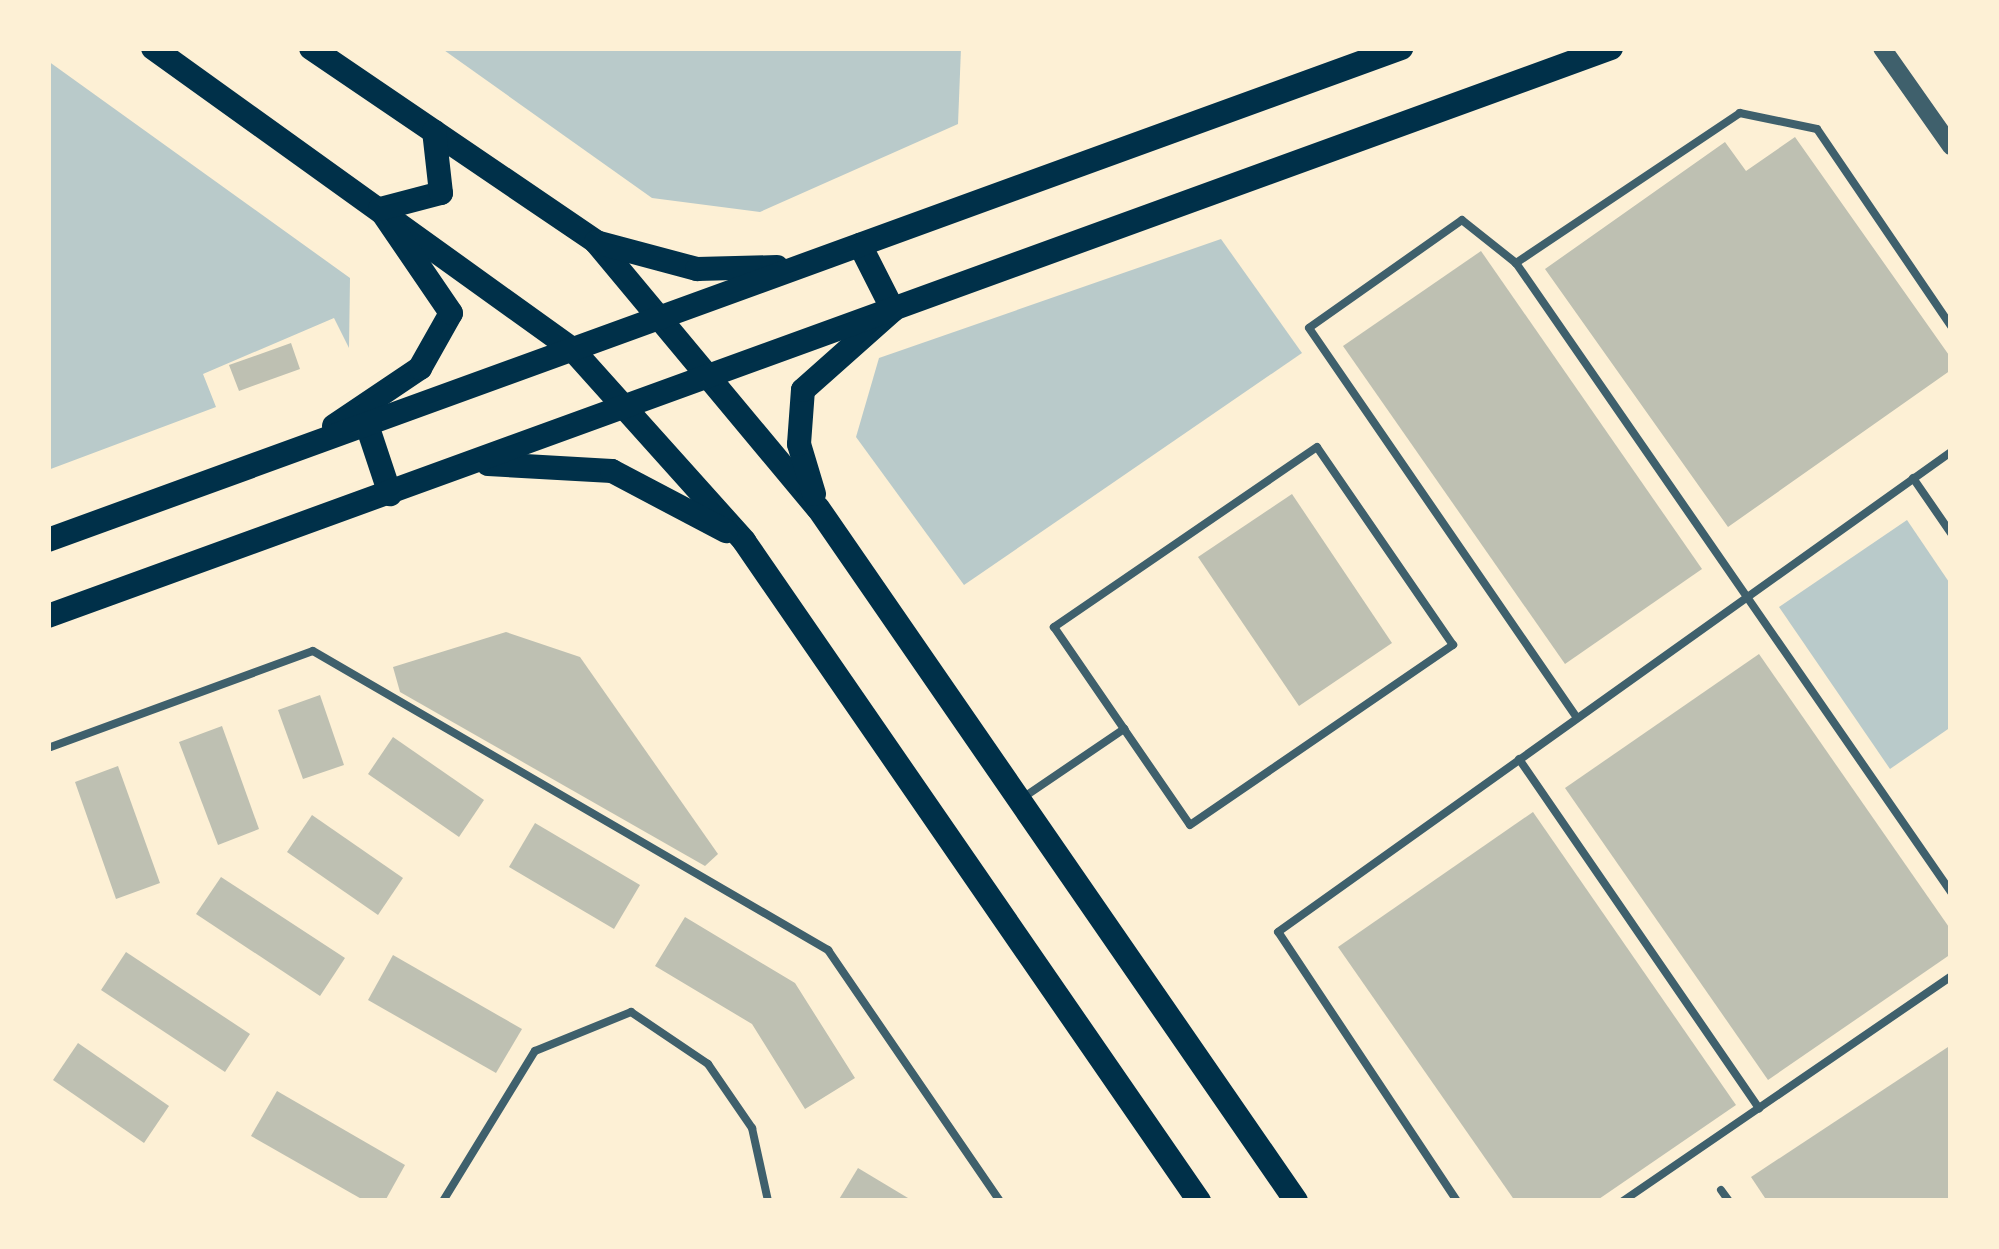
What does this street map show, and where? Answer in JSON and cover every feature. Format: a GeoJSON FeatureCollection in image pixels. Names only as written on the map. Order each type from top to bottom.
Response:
{"type":"FeatureCollection","features":[{"type":"Feature","properties":{"kind":"main road"},"geometry":{"type":"LineString","coordinates":[[153,48],[572,349],[744,541],[1198,1201]]}},
{"type":"Feature","properties":{"kind":"main road"},"geometry":{"type":"LineString","coordinates":[[311,48],[596,242],[818,508],[1296,1201]]}},
{"type":"Feature","properties":{"kind":"main road"},"geometry":{"type":"LineString","coordinates":[[48,540],[1402,48]]}},
{"type":"Feature","properties":{"kind":"main road"},"geometry":{"type":"LineString","coordinates":[[48,616],[1611,48]]}},
{"type":"Feature","properties":{"kind":"main road"},"geometry":{"type":"LineString","coordinates":[[380,209],[441,193],[434,131]]}},
{"type":"Feature","properties":{"kind":"main road"},"geometry":{"type":"LineString","coordinates":[[302,448],[420,368],[451,313],[380,209]]}},
{"type":"Feature","properties":{"kind":"main road"},"geometry":{"type":"LineString","coordinates":[[596,242],[697,268],[799,267]]}},
{"type":"Feature","properties":{"kind":"main road"},"geometry":{"type":"LineString","coordinates":[[860,245],[893,310]]}},
{"type":"Feature","properties":{"kind":"main road"},"geometry":{"type":"LineString","coordinates":[[818,508],[799,444],[803,390],[893,310]]}},
{"type":"Feature","properties":{"kind":"main road"},"geometry":{"type":"LineString","coordinates":[[367,424],[390,494]]}},
{"type":"Feature","properties":{"kind":"main road"},"geometry":{"type":"LineString","coordinates":[[473,464],[612,471],[744,541]]}},
{"type":"Feature","properties":{"kind":"street"},"geometry":{"type":"LineString","coordinates":[[1882,48],[1951,146]]}},
{"type":"Feature","properties":{"kind":"lane"},"geometry":{"type":"LineString","coordinates":[[1516,263],[1740,112],[1817,129],[1951,326]]}},
{"type":"Feature","properties":{"kind":"lane"},"geometry":{"type":"LineString","coordinates":[[1577,718],[1309,328],[1462,220],[1516,263],[1951,892]]}},
{"type":"Feature","properties":{"kind":"lane"},"geometry":{"type":"LineString","coordinates":[[1317,447],[1454,645],[1190,825],[1124,729],[1054,627],[1317,447]]}},
{"type":"Feature","properties":{"kind":"lane"},"geometry":{"type":"LineString","coordinates":[[1457,1201],[1278,932],[1951,452]]}},
{"type":"Feature","properties":{"kind":"lane"},"geometry":{"type":"LineString","coordinates":[[1913,478],[1951,533]]}},
{"type":"Feature","properties":{"kind":"lane"},"geometry":{"type":"LineString","coordinates":[[48,748],[313,651],[828,950],[1000,1201]]}},
{"type":"Feature","properties":{"kind":"lane"},"geometry":{"type":"LineString","coordinates":[[1019,800],[1124,729]]}},
{"type":"Feature","properties":{"kind":"lane"},"geometry":{"type":"LineString","coordinates":[[1519,759],[1760,1108]]}},
{"type":"Feature","properties":{"kind":"lane"},"geometry":{"type":"LineString","coordinates":[[1623,1201],[1951,976]]}},
{"type":"Feature","properties":{"kind":"lane"},"geometry":{"type":"LineString","coordinates":[[443,1201],[535,1052],[631,1012],[708,1064],[752,1128],[768,1201]]}},
{"type":"Feature","properties":{"kind":"lane"},"geometry":{"type":"LineString","coordinates":[[1721,1190],[1729,1201]]}},
{"type":"Feature","properties":{"kind":"shaded area"},"geometry":{"type":"Polygon","coordinates":[[[441,48],[961,48],[958,124],[760,212],[652,198],[441,48]]]}},
{"type":"Feature","properties":{"kind":"shaded area"},"geometry":{"type":"Polygon","coordinates":[[[48,61],[350,278],[349,348],[334,318],[203,374],[216,407],[48,470],[48,61]]]}},
{"type":"Feature","properties":{"kind":"shaded area"},"geometry":{"type":"Polygon","coordinates":[[[1221,239],[1302,353],[964,585],[856,437],[879,358],[1221,239]]]}},
{"type":"Feature","properties":{"kind":"shaded area"},"geometry":{"type":"Polygon","coordinates":[[[1907,520],[1951,585],[1951,727],[1890,769],[1779,607],[1907,520]]]}},
{"type":"Feature","properties":{"kind":"building"},"geometry":{"type":"Polygon","coordinates":[[[1795,137],[1951,358],[1951,370],[1728,527],[1545,269],[1725,142],[1746,171],[1795,137]]]}},
{"type":"Feature","properties":{"kind":"building"},"geometry":{"type":"Polygon","coordinates":[[[1481,251],[1702,569],[1565,664],[1343,346],[1481,251]]]}},
{"type":"Feature","properties":{"kind":"building"},"geometry":{"type":"Polygon","coordinates":[[[291,343],[300,369],[239,391],[229,365],[291,343]]]}},
{"type":"Feature","properties":{"kind":"building"},"geometry":{"type":"Polygon","coordinates":[[[1292,494],[1392,643],[1299,706],[1198,557],[1292,494]]]}},
{"type":"Feature","properties":{"kind":"building"},"geometry":{"type":"Polygon","coordinates":[[[506,632],[580,657],[718,854],[705,866],[400,692],[393,667],[506,632]]]}},
{"type":"Feature","properties":{"kind":"building"},"geometry":{"type":"Polygon","coordinates":[[[1759,654],[1951,930],[1951,954],[1768,1080],[1565,788],[1759,654]]]}},
{"type":"Feature","properties":{"kind":"building"},"geometry":{"type":"Polygon","coordinates":[[[320,695],[344,765],[303,779],[278,710],[320,695]]]}},
{"type":"Feature","properties":{"kind":"building"},"geometry":{"type":"Polygon","coordinates":[[[222,726],[259,829],[218,845],[179,742],[222,726]]]}},
{"type":"Feature","properties":{"kind":"building"},"geometry":{"type":"Polygon","coordinates":[[[393,737],[484,800],[459,837],[368,774],[393,737]]]}},
{"type":"Feature","properties":{"kind":"building"},"geometry":{"type":"Polygon","coordinates":[[[118,766],[160,883],[116,899],[75,782],[118,766]]]}},
{"type":"Feature","properties":{"kind":"building"},"geometry":{"type":"Polygon","coordinates":[[[1533,812],[1736,1105],[1596,1201],[1515,1201],[1338,947],[1533,812]]]}},
{"type":"Feature","properties":{"kind":"building"},"geometry":{"type":"Polygon","coordinates":[[[312,815],[403,878],[378,915],[287,852],[312,815]]]}},
{"type":"Feature","properties":{"kind":"building"},"geometry":{"type":"Polygon","coordinates":[[[535,823],[640,885],[614,929],[509,867],[535,823]]]}},
{"type":"Feature","properties":{"kind":"building"},"geometry":{"type":"Polygon","coordinates":[[[221,877],[345,958],[320,996],[196,914],[221,877]]]}},
{"type":"Feature","properties":{"kind":"building"},"geometry":{"type":"Polygon","coordinates":[[[685,917],[795,983],[855,1078],[805,1109],[752,1024],[655,966],[685,917]]]}},
{"type":"Feature","properties":{"kind":"building"},"geometry":{"type":"Polygon","coordinates":[[[126,952],[250,1034],[225,1072],[101,990],[126,952]]]}},
{"type":"Feature","properties":{"kind":"building"},"geometry":{"type":"Polygon","coordinates":[[[393,955],[522,1029],[496,1073],[368,1000],[393,955]]]}},
{"type":"Feature","properties":{"kind":"building"},"geometry":{"type":"Polygon","coordinates":[[[78,1043],[169,1106],[144,1143],[53,1080],[78,1043]]]}},
{"type":"Feature","properties":{"kind":"building"},"geometry":{"type":"Polygon","coordinates":[[[1951,1045],[1951,1201],[1767,1201],[1751,1177],[1951,1045]]]}},
{"type":"Feature","properties":{"kind":"building"},"geometry":{"type":"Polygon","coordinates":[[[277,1091],[405,1165],[385,1201],[365,1201],[251,1136],[277,1091]]]}},
{"type":"Feature","properties":{"kind":"building"},"geometry":{"type":"Polygon","coordinates":[[[858,1168],[913,1201],[838,1201],[858,1168]]]}}]}
